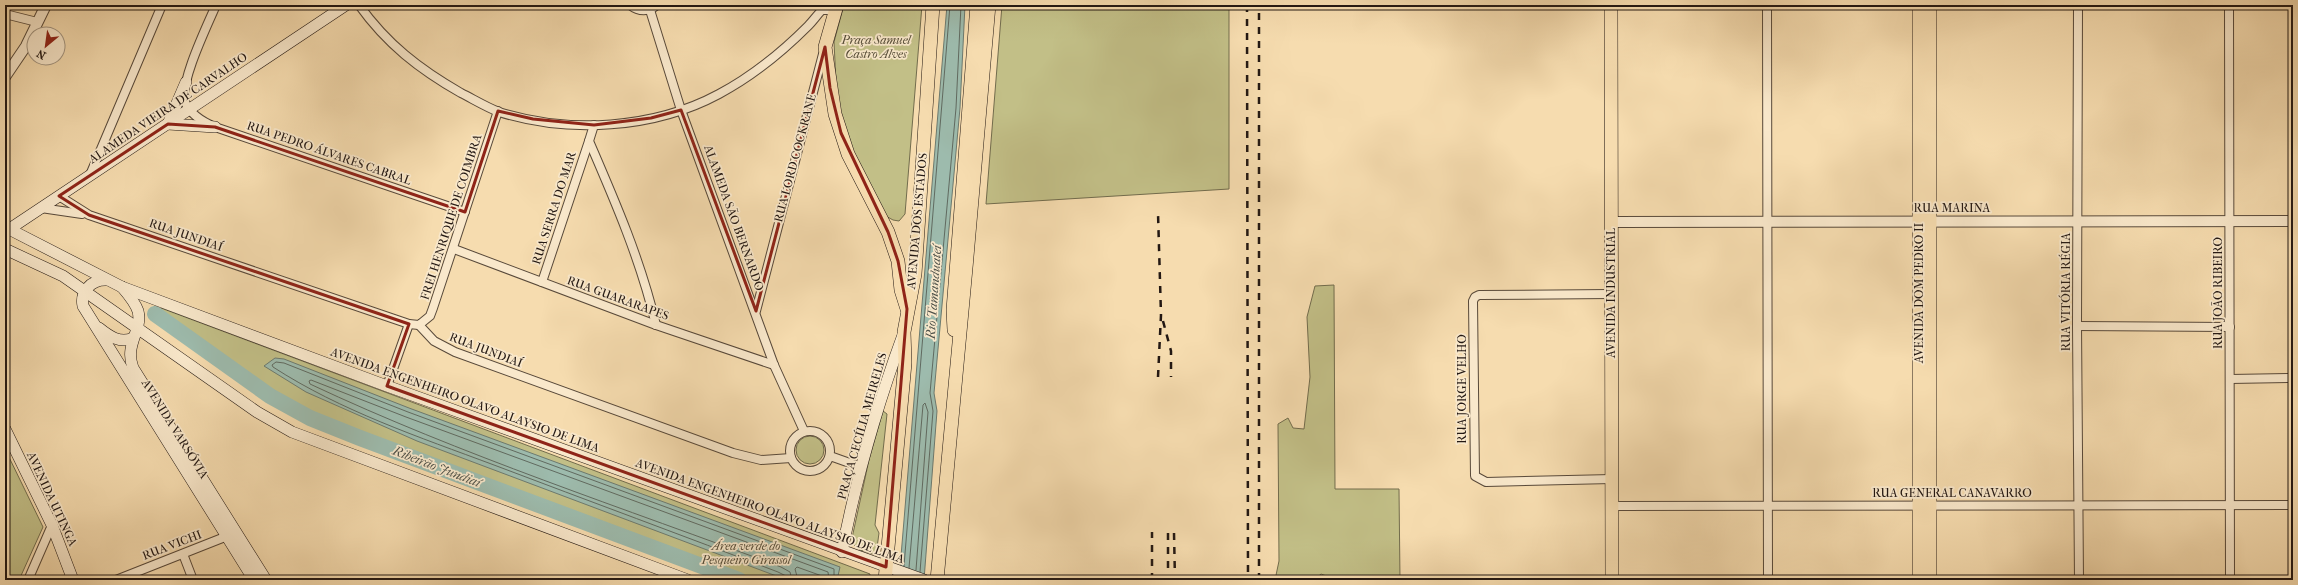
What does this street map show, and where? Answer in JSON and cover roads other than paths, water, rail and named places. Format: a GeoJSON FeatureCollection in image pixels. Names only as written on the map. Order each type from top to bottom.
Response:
{"type":"FeatureCollection","features":[{"type":"Feature","properties":{"kind":"main road","name":"ALAMEDA VIEIRA DE CARVALHO"},"geometry":{"type":"LineString","coordinates":[[6,227],[59,196],[346,5]]}},
{"type":"Feature","properties":{"kind":"main road","name":"AVENIDA DOS ESTADOS"},"geometry":{"type":"LineString","coordinates":[[889,573],[905,363],[904,332],[907,309],[915,274],[933,5]]}},
{"type":"Feature","properties":{"kind":"main road"},"geometry":{"type":"LineString","coordinates":[[956,362],[953,310],[977,5]]}},
{"type":"Feature","properties":{"kind":"main road"},"geometry":{"type":"LineString","coordinates":[[937,580],[956,362],[967,271],[989,5]]}},
{"type":"Feature","properties":{"kind":"main road","name":"AVENIDA INDUSTRIAL"},"geometry":{"type":"LineString","coordinates":[[1611,5],[1612,580]]}},
{"type":"Feature","properties":{"kind":"main road","name":"AVENIDA DOM PEDRO II"},"geometry":{"type":"LineString","coordinates":[[1919,5],[1925,222]]}},
{"type":"Feature","properties":{"kind":"main road","name":"AVENIDA DOM PEDRO II"},"geometry":{"type":"LineString","coordinates":[[1918,580],[1924,505],[1925,222],[1930,5]]}},
{"type":"Feature","properties":{"kind":"main road","name":"RUA LORD COCKRANE"},"geometry":{"type":"LineString","coordinates":[[825,47],[836,7]]}},
{"type":"Feature","properties":{"kind":"main road"},"geometry":{"type":"LineString","coordinates":[[825,47],[834,114],[848,154],[888,232],[898,261],[901,290],[907,309]]}},
{"type":"Feature","properties":{"kind":"main road"},"geometry":{"type":"LineString","coordinates":[[186,82],[168,124],[215,127]]}},
{"type":"Feature","properties":{"kind":"main road","name":"AVENIDA ENGENHEIRO OLAVO ALAYSIO DE LIMA"},"geometry":{"type":"LineString","coordinates":[[6,227],[105,280],[122,287],[387,386],[842,552],[889,573],[924,580]]}},
{"type":"Feature","properties":{"kind":"main road"},"geometry":{"type":"LineString","coordinates":[[5,249],[60,274],[137,326],[257,412],[292,432],[688,580]]}},
{"type":"Feature","properties":{"kind":"main road"},"geometry":{"type":"LineString","coordinates":[[85,290],[97,281],[105,280]]}},
{"type":"Feature","properties":{"kind":"main road"},"geometry":{"type":"LineString","coordinates":[[122,287],[138,310],[137,326]]}},
{"type":"Feature","properties":{"kind":"main road","name":"AVENIDA VARSÓVIA"},"geometry":{"type":"LineString","coordinates":[[85,290],[81,299],[83,306],[94,324],[232,534],[266,580]]}},
{"type":"Feature","properties":{"kind":"main road"},"geometry":{"type":"LineString","coordinates":[[94,324],[116,339],[123,341],[133,338]]}},
{"type":"Feature","properties":{"kind":"main road","name":"AVENIDA VARSÓVIA"},"geometry":{"type":"LineString","coordinates":[[137,326],[130,353],[132,368],[232,534],[254,580]]}},
{"type":"Feature","properties":{"kind":"main road","name":"PRAÇA CECÍLIA MEIRELES"},"geometry":{"type":"LineString","coordinates":[[842,552],[861,467],[889,372],[904,332]]}},
{"type":"Feature","properties":{"kind":"main road","name":"AVENIDA UTINGA"},"geometry":{"type":"LineString","coordinates":[[5,429],[52,525],[73,580]]}},
{"type":"Feature","properties":{"kind":"main road","name":"AVENIDA DOM PEDRO II"},"geometry":{"type":"LineString","coordinates":[[1924,505],[1930,580]]}},
{"type":"Feature","properties":{"kind":"street"},"geometry":{"type":"LineString","coordinates":[[5,78],[26,46],[46,5]]}},
{"type":"Feature","properties":{"kind":"street"},"geometry":{"type":"LineString","coordinates":[[90,175],[162,5]]}},
{"type":"Feature","properties":{"kind":"street"},"geometry":{"type":"LineString","coordinates":[[189,109],[185,101],[186,82],[216,5]]}},
{"type":"Feature","properties":{"kind":"street"},"geometry":{"type":"LineString","coordinates":[[359,5],[392,46],[443,83],[498,111],[533,119],[594,125],[651,118],[681,110],[720,93],[750,75],[808,26],[822,10],[836,7]]}},
{"type":"Feature","properties":{"kind":"street"},"geometry":{"type":"LineString","coordinates":[[630,5],[639,10],[650,10],[658,5]]}},
{"type":"Feature","properties":{"kind":"street"},"geometry":{"type":"LineString","coordinates":[[1767,5],[1768,580]]}},
{"type":"Feature","properties":{"kind":"street","name":"RUA VITÓRIA RÉGIA"},"geometry":{"type":"LineString","coordinates":[[2078,5],[2077,326],[2079,580]]}},
{"type":"Feature","properties":{"kind":"street","name":"RUA JOÃO RIBEIRO"},"geometry":{"type":"LineString","coordinates":[[2229,5],[2230,580]]}},
{"type":"Feature","properties":{"kind":"street","name":"ALAMEDA SÃO BERNARDO"},"geometry":{"type":"LineString","coordinates":[[650,10],[681,110],[756,311],[774,365],[804,431]]}},
{"type":"Feature","properties":{"kind":"street"},"geometry":{"type":"LineString","coordinates":[[5,14],[37,22]]}},
{"type":"Feature","properties":{"kind":"street","name":"RUA LORD COCKRANE"},"geometry":{"type":"LineString","coordinates":[[756,311],[825,47]]}},
{"type":"Feature","properties":{"kind":"street","name":"RUA PEDRO ÁLVARES CABRAL"},"geometry":{"type":"LineString","coordinates":[[189,109],[200,120],[215,127],[465,212]]}},
{"type":"Feature","properties":{"kind":"street","name":"FREI HENRIQUE DE COIMBRA"},"geometry":{"type":"LineString","coordinates":[[419,325],[430,316],[454,249],[498,111]]}},
{"type":"Feature","properties":{"kind":"street","name":"RUA SERRA DO MAR"},"geometry":{"type":"LineString","coordinates":[[542,282],[594,125]]}},
{"type":"Feature","properties":{"kind":"street"},"geometry":{"type":"LineString","coordinates":[[589,141],[626,226],[648,293],[656,325]]}},
{"type":"Feature","properties":{"kind":"street","name":"RUA JUNDIAÍ"},"geometry":{"type":"LineString","coordinates":[[59,196],[89,214]]}},
{"type":"Feature","properties":{"kind":"street","name":"RUA JUNDIAÍ"},"geometry":{"type":"LineString","coordinates":[[40,208],[89,214],[409,324],[419,325],[434,341],[456,352],[711,445],[761,460],[791,458]]}},
{"type":"Feature","properties":{"kind":"street","name":"RUA MARINA"},"geometry":{"type":"LineString","coordinates":[[1611,222],[2293,221]]}},
{"type":"Feature","properties":{"kind":"street","name":"RUA GUARARAPES"},"geometry":{"type":"LineString","coordinates":[[454,249],[656,325],[774,365]]}},
{"type":"Feature","properties":{"kind":"street","name":"RUA JORGE VELHO"},"geometry":{"type":"LineString","coordinates":[[1611,294],[1479,295],[1475,297],[1474,472],[1478,480],[1486,482],[1612,479]]}},
{"type":"Feature","properties":{"kind":"street"},"geometry":{"type":"LineString","coordinates":[[387,386],[409,324]]}},
{"type":"Feature","properties":{"kind":"street"},"geometry":{"type":"LineString","coordinates":[[2077,326],[2230,327]]}},
{"type":"Feature","properties":{"kind":"street"},"geometry":{"type":"LineString","coordinates":[[2230,379],[2293,378]]}},
{"type":"Feature","properties":{"kind":"street"},"geometry":{"type":"LineString","coordinates":[[804,431],[816,432],[826,438],[830,450],[830,456],[824,465],[814,470],[803,469],[791,458],[791,445],[794,439],[804,431]]}},
{"type":"Feature","properties":{"kind":"street"},"geometry":{"type":"LineString","coordinates":[[830,456],[861,467]]}},
{"type":"Feature","properties":{"kind":"street","name":"RUA GENERAL CANAVARRO"},"geometry":{"type":"LineString","coordinates":[[1612,506],[2293,505]]}},
{"type":"Feature","properties":{"kind":"street"},"geometry":{"type":"LineString","coordinates":[[28,580],[52,525]]}},
{"type":"Feature","properties":{"kind":"street","name":"RUA VICHI"},"geometry":{"type":"LineString","coordinates":[[116,580],[232,534]]}},
{"type":"Feature","properties":{"kind":"street"},"geometry":{"type":"LineString","coordinates":[[183,554],[193,580]]}},
{"type":"Feature","properties":{"kind":"water","name":"Rio Tamanduateí"},"geometry":{"type":"Polygon","coordinates":[[[947,5],[965,5],[960,108],[934,393],[937,411],[924,580],[899,580],[947,5]]]}},
{"type":"Feature","properties":{"kind":"water"},"geometry":{"type":"Polygon","coordinates":[[[275,358],[284,359],[409,408],[840,567],[837,580],[787,580],[417,441],[306,392],[264,366],[275,358]]]}},
{"type":"Feature","properties":{"kind":"waterway","name":"Ribeirão Jundiaí"},"geometry":{"type":"LineString","coordinates":[[155,314],[270,396],[310,418],[739,580]]}},
{"type":"Feature","properties":{"kind":"railway"},"geometry":{"type":"LineString","coordinates":[[1247,5],[1248,580]]}},
{"type":"Feature","properties":{"kind":"railway"},"geometry":{"type":"LineString","coordinates":[[1259,5],[1259,580]]}},
{"type":"Feature","properties":{"kind":"railway"},"geometry":{"type":"LineString","coordinates":[[1158,213],[1161,315],[1158,377]]}},
{"type":"Feature","properties":{"kind":"railway"},"geometry":{"type":"LineString","coordinates":[[1163,321],[1171,351],[1171,377]]}},
{"type":"Feature","properties":{"kind":"railway"},"geometry":{"type":"LineString","coordinates":[[1152,532],[1152,580]]}},
{"type":"Feature","properties":{"kind":"railway"},"geometry":{"type":"LineString","coordinates":[[1168,533],[1168,580]]}},
{"type":"Feature","properties":{"kind":"railway"},"geometry":{"type":"LineString","coordinates":[[1174,533],[1175,580]]}},
{"type":"Feature","properties":{"kind":"park label","name":"Praça Samuel Castro Alves"},"geometry":{"type":"Point","coordinates":[876,47]}},
{"type":"Feature","properties":{"kind":"park label","name":"Área verde do Pesqueiro Girassol"},"geometry":{"type":"Point","coordinates":[746,553]}}]}
